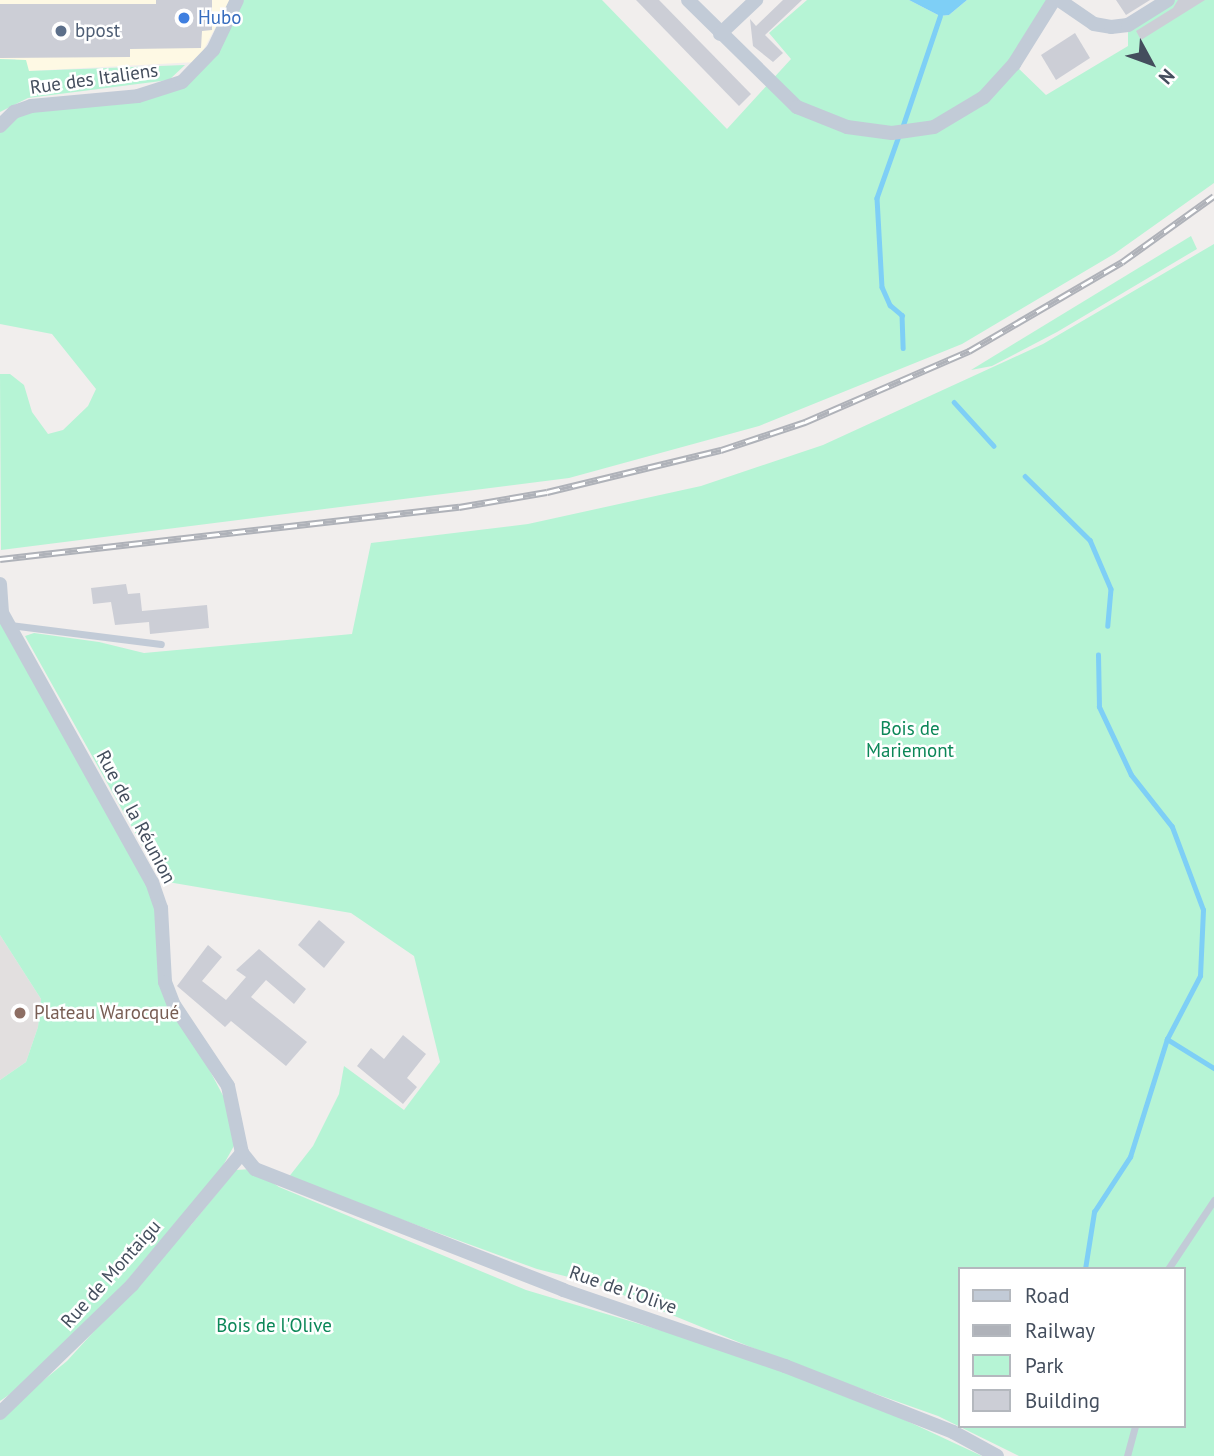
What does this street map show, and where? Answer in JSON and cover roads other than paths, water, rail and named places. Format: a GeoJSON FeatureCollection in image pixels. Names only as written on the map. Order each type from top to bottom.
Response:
{"type":"FeatureCollection","features":[{"type":"Feature","properties":{"kind":"street","name":"Rue des Italiens"},"geometry":{"type":"LineString","coordinates":[[0,126],[14,112],[31,106],[138,96],[182,82],[213,50],[237,0]]}},
{"type":"Feature","properties":{"kind":"street"},"geometry":{"type":"LineString","coordinates":[[688,0],[797,107],[846,128],[892,133],[908,132],[951,119],[984,96],[1014,64],[1057,0],[1094,24],[1111,27],[1128,24],[1168,0]]}},
{"type":"Feature","properties":{"kind":"street"},"geometry":{"type":"LineString","coordinates":[[720,34],[756,0]]}},
{"type":"Feature","properties":{"kind":"street","name":"Rue de la Réunion"},"geometry":{"type":"LineString","coordinates":[[0,584],[10,625],[152,882],[160,908],[165,982],[174,1005],[228,1086],[242,1153]]}},
{"type":"Feature","properties":{"kind":"street","name":"Rue de Montaigu"},"geometry":{"type":"LineString","coordinates":[[0,1413],[132,1285],[242,1153]]}},
{"type":"Feature","properties":{"kind":"street","name":"Rue de l'Olive"},"geometry":{"type":"LineString","coordinates":[[242,1153],[271,1179],[563,1290],[785,1366],[953,1432],[997,1456]]}},
{"type":"Feature","properties":{"kind":"lane"},"geometry":{"type":"LineString","coordinates":[[10,625],[161,644]]}},
{"type":"Feature","properties":{"kind":"lane"},"geometry":{"type":"LineString","coordinates":[[1169,1267],[1214,1200]]}},
{"type":"Feature","properties":{"kind":"lane"},"geometry":{"type":"LineString","coordinates":[[1127,1456],[1134,1428]]}},
{"type":"Feature","properties":{"kind":"water"},"geometry":{"type":"Polygon","coordinates":[[[909,0],[967,0],[949,15],[940,16],[909,0]]]}},
{"type":"Feature","properties":{"kind":"waterway"},"geometry":{"type":"LineString","coordinates":[[902,128],[940,16]]}},
{"type":"Feature","properties":{"kind":"waterway"},"geometry":{"type":"LineString","coordinates":[[899,136],[877,198],[882,287],[890,305],[902,315],[903,348]]}},
{"type":"Feature","properties":{"kind":"waterway"},"geometry":{"type":"LineString","coordinates":[[954,402],[994,446]]}},
{"type":"Feature","properties":{"kind":"waterway"},"geometry":{"type":"LineString","coordinates":[[1025,476],[1090,540],[1111,589],[1108,626]]}},
{"type":"Feature","properties":{"kind":"waterway"},"geometry":{"type":"LineString","coordinates":[[1085,1267],[1094,1212],[1130,1157],[1167,1039],[1200,976],[1203,910],[1172,827],[1131,775],[1099,707],[1098,655]]}},
{"type":"Feature","properties":{"kind":"waterway"},"geometry":{"type":"LineString","coordinates":[[1167,1039],[1214,1068]]}},
{"type":"Feature","properties":{"kind":"railway"},"geometry":{"type":"LineString","coordinates":[[0,559],[459,507],[547,492],[721,450],[805,422],[969,351],[1122,262],[1214,196]]}},
{"type":"Feature","properties":{"kind":"place","name":"Hubo"},"geometry":{"type":"Point","coordinates":[184,18]}},
{"type":"Feature","properties":{"kind":"place","name":"bpost"},"geometry":{"type":"Point","coordinates":[61,31]}},
{"type":"Feature","properties":{"kind":"place","name":"Plateau Warocqué"},"geometry":{"type":"Point","coordinates":[20,1013]}},
{"type":"Feature","properties":{"kind":"park label","name":"Bois de Mariemont"},"geometry":{"type":"Point","coordinates":[910,740]}},
{"type":"Feature","properties":{"kind":"park label","name":"Bois de l'Olive"},"geometry":{"type":"Point","coordinates":[274,1326]}}]}
